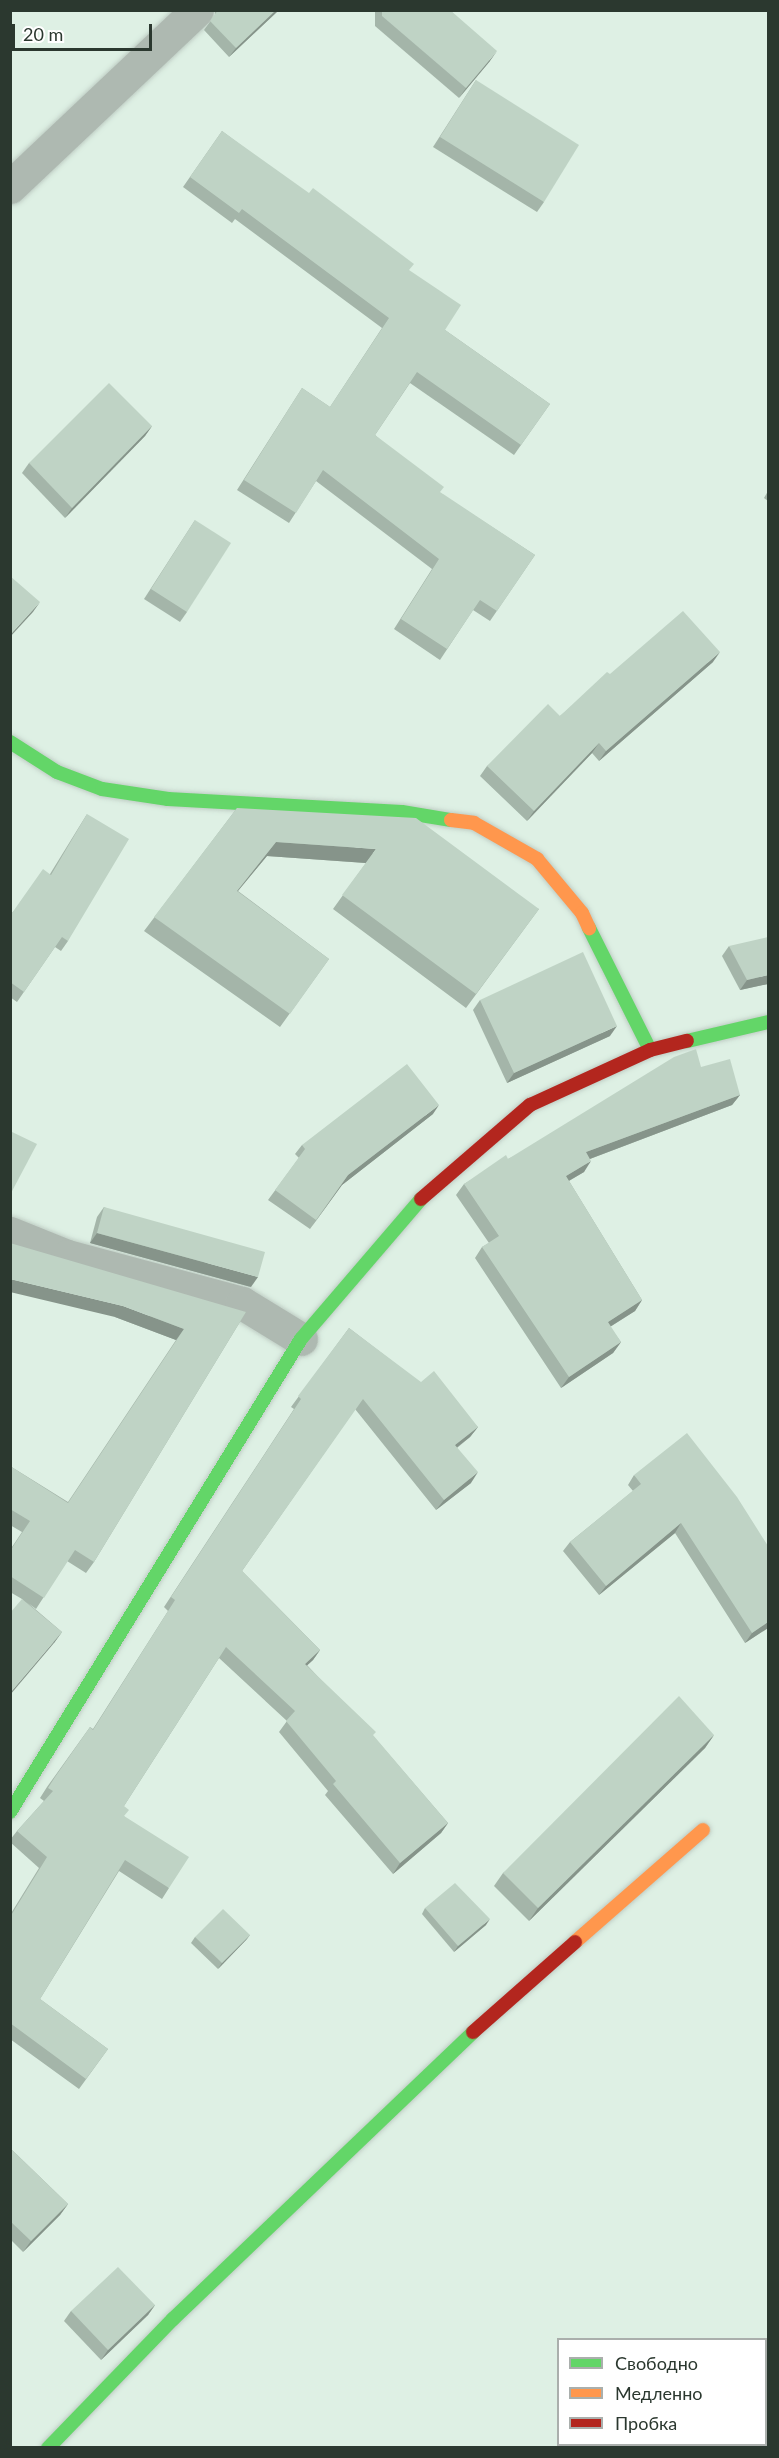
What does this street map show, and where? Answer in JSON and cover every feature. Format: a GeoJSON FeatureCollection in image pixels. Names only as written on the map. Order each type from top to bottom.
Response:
{"type":"FeatureCollection","features":[{"type":"Feature","properties":{"kind":"street"},"geometry":{"type":"LineString","coordinates":[[10,187],[197,10]]}},
{"type":"Feature","properties":{"kind":"street"},"geometry":{"type":"LineString","coordinates":[[10,742],[57,772],[102,789],[168,799],[402,812],[474,823],[537,859],[582,913],[651,1050]]}},
{"type":"Feature","properties":{"kind":"street"},"geometry":{"type":"LineString","coordinates":[[10,1812],[301,1339],[418,1201],[530,1105],[651,1050],[768,1022]]}},
{"type":"Feature","properties":{"kind":"street"},"geometry":{"type":"LineString","coordinates":[[10,1233],[67,1256],[242,1303],[301,1339]]}},
{"type":"Feature","properties":{"kind":"street"},"geometry":{"type":"LineString","coordinates":[[48,2448],[174,2319],[447,2055],[703,1830]]}},
{"type":"Feature","properties":{"kind":"building"},"geometry":{"type":"Polygon","coordinates":[[[218,10],[276,10],[236,48],[210,21],[218,10]]]}},
{"type":"Feature","properties":{"kind":"building"},"geometry":{"type":"Polygon","coordinates":[[[382,10],[450,10],[497,51],[466,88],[382,16],[382,10]]]}},
{"type":"Feature","properties":{"kind":"building"},"geometry":{"type":"Polygon","coordinates":[[[476,80],[579,145],[544,202],[440,137],[476,80]]]}},
{"type":"Feature","properties":{"kind":"building"},"geometry":{"type":"Polygon","coordinates":[[[222,131],[309,193],[313,188],[414,264],[409,270],[461,305],[445,330],[550,404],[521,445],[417,372],[375,435],[444,487],[440,492],[535,555],[497,611],[480,600],[447,649],[401,619],[439,559],[323,470],[296,513],[244,480],[302,388],[330,407],[389,318],[242,209],[239,213],[190,177],[222,131]]]}},
{"type":"Feature","properties":{"kind":"building"},"geometry":{"type":"Polygon","coordinates":[[[109,383],[152,426],[72,508],[29,463],[109,383]]]}},
{"type":"Feature","properties":{"kind":"building"},"geometry":{"type":"Polygon","coordinates":[[[195,520],[231,543],[187,612],[151,589],[195,520]]]}},
{"type":"Feature","properties":{"kind":"building"},"geometry":{"type":"Polygon","coordinates":[[[10,576],[40,602],[10,635],[10,576]]]}},
{"type":"Feature","properties":{"kind":"building"},"geometry":{"type":"Polygon","coordinates":[[[683,611],[720,652],[606,751],[599,743],[534,811],[487,766],[548,704],[560,716],[607,672],[610,674],[683,611]]]}},
{"type":"Feature","properties":{"kind":"building"},"geometry":{"type":"Polygon","coordinates":[[[237,808],[416,818],[539,909],[476,994],[342,895],[376,849],[276,842],[237,891],[329,959],[290,1014],[154,917],[237,808]]]}},
{"type":"Feature","properties":{"kind":"building"},"geometry":{"type":"Polygon","coordinates":[[[87,814],[129,839],[68,941],[62,937],[24,992],[10,982],[10,911],[12,913],[43,869],[51,875],[87,814]]]}},
{"type":"Feature","properties":{"kind":"building"},"geometry":{"type":"Polygon","coordinates":[[[768,937],[768,975],[747,980],[729,946],[768,937]]]}},
{"type":"Feature","properties":{"kind":"building"},"geometry":{"type":"Polygon","coordinates":[[[583,952],[617,1026],[514,1073],[480,1000],[583,952]]]}},
{"type":"Feature","properties":{"kind":"building"},"geometry":{"type":"Polygon","coordinates":[[[696,1049],[701,1067],[730,1059],[740,1095],[586,1152],[591,1161],[566,1176],[642,1300],[608,1322],[621,1342],[569,1377],[482,1247],[499,1236],[464,1184],[506,1155],[508,1159],[674,1057],[696,1049]]]}},
{"type":"Feature","properties":{"kind":"building"},"geometry":{"type":"Polygon","coordinates":[[[407,1064],[439,1105],[348,1175],[316,1220],[275,1190],[305,1149],[302,1145],[407,1064]]]}},
{"type":"Feature","properties":{"kind":"building"},"geometry":{"type":"Polygon","coordinates":[[[10,1131],[37,1144],[10,1195],[10,1131]]]}},
{"type":"Feature","properties":{"kind":"building"},"geometry":{"type":"Polygon","coordinates":[[[104,1207],[265,1252],[258,1277],[97,1233],[104,1207]]]}},
{"type":"Feature","properties":{"kind":"building"},"geometry":{"type":"Polygon","coordinates":[[[10,1243],[246,1312],[94,1562],[75,1550],[44,1598],[10,1576],[10,1551],[30,1521],[10,1509],[10,1466],[68,1503],[184,1329],[123,1306],[10,1279],[10,1243]]]}},
{"type":"Feature","properties":{"kind":"building"},"geometry":{"type":"Polygon","coordinates":[[[349,1328],[421,1382],[434,1371],[478,1427],[455,1445],[478,1472],[444,1500],[363,1399],[242,1571],[320,1650],[305,1664],[376,1732],[373,1735],[448,1823],[400,1863],[333,1784],[336,1781],[286,1721],[295,1711],[226,1647],[124,1806],[129,1810],[124,1816],[189,1857],[169,1888],[125,1860],[40,1999],[108,2049],[86,2079],[10,2023],[10,1917],[47,1857],[17,1831],[53,1791],[48,1788],[90,1727],[93,1730],[175,1600],[171,1597],[301,1399],[298,1396],[349,1328]]]}},
{"type":"Feature","properties":{"kind":"building"},"geometry":{"type":"Polygon","coordinates":[[[687,1433],[737,1497],[768,1546],[768,1622],[752,1633],[681,1523],[606,1586],[570,1542],[641,1484],[634,1475],[687,1433]]]}},
{"type":"Feature","properties":{"kind":"building"},"geometry":{"type":"Polygon","coordinates":[[[22,1599],[62,1632],[10,1693],[10,1613],[22,1599]]]}},
{"type":"Feature","properties":{"kind":"building"},"geometry":{"type":"Polygon","coordinates":[[[679,1696],[714,1735],[538,1908],[503,1873],[679,1696]]]}},
{"type":"Feature","properties":{"kind":"building"},"geometry":{"type":"Polygon","coordinates":[[[455,1883],[490,1919],[458,1946],[425,1908],[455,1883]]]}},
{"type":"Feature","properties":{"kind":"building"},"geometry":{"type":"Polygon","coordinates":[[[223,1909],[250,1935],[222,1963],[195,1937],[223,1909]]]}},
{"type":"Feature","properties":{"kind":"building"},"geometry":{"type":"Polygon","coordinates":[[[10,2148],[68,2204],[31,2241],[10,2221],[10,2148]]]}},
{"type":"Feature","properties":{"kind":"building"},"geometry":{"type":"Polygon","coordinates":[[[118,2267],[155,2305],[108,2350],[71,2311],[118,2267]]]}},
{"type":"Feature","properties":{"kind":"traffic: fast"},"geometry":{"type":"LineString","coordinates":[[10,742],[57,772],[102,789],[168,799],[402,812],[451,820]]}},
{"type":"Feature","properties":{"kind":"traffic: fast"},"geometry":{"type":"LineString","coordinates":[[589,928],[650,1050]]}},
{"type":"Feature","properties":{"kind":"traffic: fast"},"geometry":{"type":"LineString","coordinates":[[687,1041],[768,1022]]}},
{"type":"Feature","properties":{"kind":"traffic: fast"},"geometry":{"type":"LineString","coordinates":[[10,1812],[301,1339],[421,1199]]}},
{"type":"Feature","properties":{"kind":"traffic: fast"},"geometry":{"type":"LineString","coordinates":[[48,2448],[173,2319],[473,2032]]}},
{"type":"Feature","properties":{"kind":"traffic: slow"},"geometry":{"type":"LineString","coordinates":[[451,820],[474,823],[537,859],[582,913],[589,928]]}},
{"type":"Feature","properties":{"kind":"traffic: slow"},"geometry":{"type":"LineString","coordinates":[[575,1942],[703,1830]]}},
{"type":"Feature","properties":{"kind":"traffic: jam"},"geometry":{"type":"LineString","coordinates":[[421,1199],[530,1105],[650,1050],[687,1041]]}},
{"type":"Feature","properties":{"kind":"traffic: jam"},"geometry":{"type":"LineString","coordinates":[[473,2032],[575,1942]]}}]}
